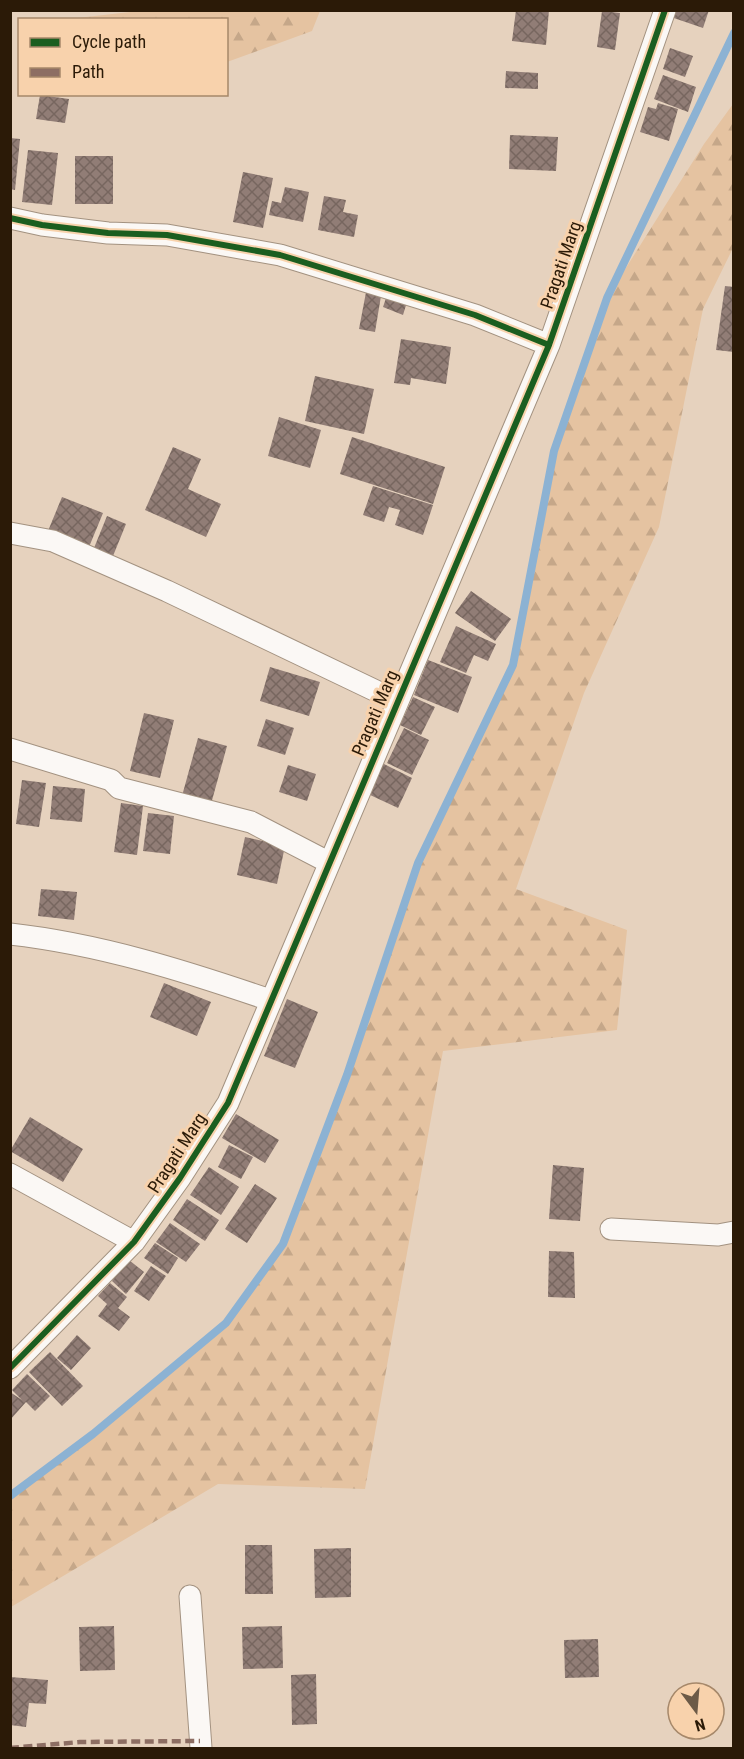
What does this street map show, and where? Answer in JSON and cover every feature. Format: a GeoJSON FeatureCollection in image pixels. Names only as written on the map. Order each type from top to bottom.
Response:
{"type":"FeatureCollection","features":[{"type":"Feature","properties":{"kind":"street","name":"Pragati Marg"},"geometry":{"type":"LineString","coordinates":[[10,1368],[134,1242],[180,1178],[228,1103],[328,862],[549,345],[665,10]]}},
{"type":"Feature","properties":{"kind":"street"},"geometry":{"type":"LineString","coordinates":[[10,218],[42,225],[108,233],[167,235],[280,255],[475,315],[549,345]]}},
{"type":"Feature","properties":{"kind":"street"},"geometry":{"type":"LineString","coordinates":[[10,533],[53,541],[168,591],[397,701]]}},
{"type":"Feature","properties":{"kind":"street"},"geometry":{"type":"LineString","coordinates":[[10,749],[111,780],[119,788],[251,822],[328,862]]}},
{"type":"Feature","properties":{"kind":"street"},"geometry":{"type":"LineString","coordinates":[[10,934],[50,938],[164,964],[270,1000]]}},
{"type":"Feature","properties":{"kind":"street"},"geometry":{"type":"LineString","coordinates":[[10,1174],[134,1242]]}},
{"type":"Feature","properties":{"kind":"street"},"geometry":{"type":"LineString","coordinates":[[611,1229],[718,1235],[734,1232]]}},
{"type":"Feature","properties":{"kind":"street"},"geometry":{"type":"LineString","coordinates":[[190,1596],[201,1749]]}},
{"type":"Feature","properties":{"kind":"green space"},"geometry":{"type":"Polygon","coordinates":[[[139,10],[320,11],[312,31],[228,62],[228,18],[77,18],[139,10]]]}},
{"type":"Feature","properties":{"kind":"green space"},"geometry":{"type":"Polygon","coordinates":[[[733,104],[733,248],[703,309],[659,527],[584,693],[516,889],[627,930],[617,1030],[443,1051],[365,1489],[218,1484],[11,1607],[11,1496],[93,1434],[226,1323],[283,1244],[347,1075],[418,863],[513,665],[554,451],[607,298],[704,144],[733,104]]]}},
{"type":"Feature","properties":{"kind":"building"},"geometry":{"type":"Polygon","coordinates":[[[516,10],[549,10],[546,45],[512,41],[516,10]]]}},
{"type":"Feature","properties":{"kind":"building"},"geometry":{"type":"Polygon","coordinates":[[[670,10],[709,10],[703,28],[668,16],[670,10]]]}},
{"type":"Feature","properties":{"kind":"building"},"geometry":{"type":"Polygon","coordinates":[[[602,11],[620,13],[615,50],[597,47],[602,11]]]}},
{"type":"Feature","properties":{"kind":"building"},"geometry":{"type":"Polygon","coordinates":[[[670,48],[693,56],[685,77],[663,69],[670,48]]]}},
{"type":"Feature","properties":{"kind":"building"},"geometry":{"type":"Polygon","coordinates":[[[506,71],[538,73],[538,89],[505,88],[506,71]]]}},
{"type":"Feature","properties":{"kind":"building"},"geometry":{"type":"Polygon","coordinates":[[[663,75],[696,87],[688,112],[654,99],[663,75]]]}},
{"type":"Feature","properties":{"kind":"building"},"geometry":{"type":"Polygon","coordinates":[[[40,96],[69,99],[65,123],[36,119],[40,96]]]}},
{"type":"Feature","properties":{"kind":"building"},"geometry":{"type":"Polygon","coordinates":[[[658,103],[678,109],[669,141],[640,132],[648,107],[656,109],[658,103]]]}},
{"type":"Feature","properties":{"kind":"building"},"geometry":{"type":"Polygon","coordinates":[[[510,135],[558,137],[556,171],[509,169],[510,135]]]}},
{"type":"Feature","properties":{"kind":"building"},"geometry":{"type":"Polygon","coordinates":[[[10,138],[20,139],[15,190],[10,189],[10,138]]]}},
{"type":"Feature","properties":{"kind":"building"},"geometry":{"type":"Polygon","coordinates":[[[28,150],[58,153],[52,205],[22,202],[28,150]]]}},
{"type":"Feature","properties":{"kind":"building"},"geometry":{"type":"Polygon","coordinates":[[[75,156],[113,156],[113,204],[75,204],[75,156]]]}},
{"type":"Feature","properties":{"kind":"building"},"geometry":{"type":"Polygon","coordinates":[[[243,172],[273,178],[263,228],[233,222],[243,172]]]}},
{"type":"Feature","properties":{"kind":"building"},"geometry":{"type":"Polygon","coordinates":[[[285,187],[309,192],[303,222],[269,215],[272,201],[281,203],[285,187]]]}},
{"type":"Feature","properties":{"kind":"building"},"geometry":{"type":"Polygon","coordinates":[[[324,196],[346,200],[343,212],[358,215],[354,237],[318,230],[324,196]]]}},
{"type":"Feature","properties":{"kind":"building"},"geometry":{"type":"Polygon","coordinates":[[[725,286],[734,287],[734,352],[716,350],[725,286]]]}},
{"type":"Feature","properties":{"kind":"building"},"geometry":{"type":"Polygon","coordinates":[[[367,287],[382,290],[375,332],[359,329],[367,287]]]}},
{"type":"Feature","properties":{"kind":"building"},"geometry":{"type":"Polygon","coordinates":[[[387,295],[407,302],[403,315],[383,307],[387,295]]]}},
{"type":"Feature","properties":{"kind":"building"},"geometry":{"type":"Polygon","coordinates":[[[401,339],[451,347],[446,384],[411,378],[410,385],[394,383],[401,339]]]}},
{"type":"Feature","properties":{"kind":"building"},"geometry":{"type":"Polygon","coordinates":[[[315,376],[374,389],[364,434],[305,421],[315,376]]]}},
{"type":"Feature","properties":{"kind":"building"},"geometry":{"type":"Polygon","coordinates":[[[279,417],[321,430],[310,468],[268,456],[279,417]]]}},
{"type":"Feature","properties":{"kind":"building"},"geometry":{"type":"Polygon","coordinates":[[[352,437],[445,467],[433,504],[340,474],[352,437]]]}},
{"type":"Feature","properties":{"kind":"building"},"geometry":{"type":"Polygon","coordinates":[[[173,447],[201,459],[188,489],[221,504],[206,537],[145,510],[173,447]]]}},
{"type":"Feature","properties":{"kind":"building"},"geometry":{"type":"Polygon","coordinates":[[[373,486],[433,505],[423,535],[395,525],[400,510],[389,507],[384,522],[363,515],[373,486]]]}},
{"type":"Feature","properties":{"kind":"building"},"geometry":{"type":"Polygon","coordinates":[[[62,497],[103,513],[89,547],[48,531],[62,497]]]}},
{"type":"Feature","properties":{"kind":"building"},"geometry":{"type":"Polygon","coordinates":[[[107,516],[126,524],[113,556],[94,548],[107,516]]]}},
{"type":"Feature","properties":{"kind":"building"},"geometry":{"type":"Polygon","coordinates":[[[471,591],[511,619],[495,641],[455,613],[471,591]]]}},
{"type":"Feature","properties":{"kind":"building"},"geometry":{"type":"Polygon","coordinates":[[[456,626],[496,644],[488,661],[474,655],[466,673],[440,662],[456,626]]]}},
{"type":"Feature","properties":{"kind":"building"},"geometry":{"type":"Polygon","coordinates":[[[428,660],[472,677],[458,713],[414,695],[428,660]]]}},
{"type":"Feature","properties":{"kind":"building"},"geometry":{"type":"Polygon","coordinates":[[[270,667],[320,682],[309,716],[260,701],[270,667]]]}},
{"type":"Feature","properties":{"kind":"building"},"geometry":{"type":"Polygon","coordinates":[[[413,697],[435,707],[421,735],[400,725],[413,697]]]}},
{"type":"Feature","properties":{"kind":"building"},"geometry":{"type":"Polygon","coordinates":[[[144,713],[174,720],[160,778],[130,771],[144,713]]]}},
{"type":"Feature","properties":{"kind":"building"},"geometry":{"type":"Polygon","coordinates":[[[266,719],[294,728],[285,755],[257,746],[266,719]]]}},
{"type":"Feature","properties":{"kind":"building"},"geometry":{"type":"Polygon","coordinates":[[[404,728],[429,740],[412,775],[387,763],[404,728]]]}},
{"type":"Feature","properties":{"kind":"building"},"geometry":{"type":"Polygon","coordinates":[[[198,738],[227,746],[211,804],[182,796],[198,738]]]}},
{"type":"Feature","properties":{"kind":"building"},"geometry":{"type":"Polygon","coordinates":[[[382,763],[412,778],[398,808],[368,794],[382,763]]]}},
{"type":"Feature","properties":{"kind":"building"},"geometry":{"type":"Polygon","coordinates":[[[288,765],[316,774],[307,801],[279,792],[288,765]]]}},
{"type":"Feature","properties":{"kind":"building"},"geometry":{"type":"Polygon","coordinates":[[[22,780],[46,783],[39,827],[16,824],[22,780]]]}},
{"type":"Feature","properties":{"kind":"building"},"geometry":{"type":"Polygon","coordinates":[[[53,786],[85,789],[82,822],[50,819],[53,786]]]}},
{"type":"Feature","properties":{"kind":"building"},"geometry":{"type":"Polygon","coordinates":[[[121,803],[143,806],[137,855],[114,852],[121,803]]]}},
{"type":"Feature","properties":{"kind":"building"},"geometry":{"type":"Polygon","coordinates":[[[148,813],[174,816],[170,854],[143,851],[148,813]]]}},
{"type":"Feature","properties":{"kind":"building"},"geometry":{"type":"Polygon","coordinates":[[[245,837],[285,846],[277,884],[237,875],[245,837]]]}},
{"type":"Feature","properties":{"kind":"building"},"geometry":{"type":"Polygon","coordinates":[[[41,889],[77,892],[74,920],[38,916],[41,889]]]}},
{"type":"Feature","properties":{"kind":"building"},"geometry":{"type":"Polygon","coordinates":[[[164,983],[211,1002],[197,1036],[150,1017],[164,983]]]}},
{"type":"Feature","properties":{"kind":"building"},"geometry":{"type":"Polygon","coordinates":[[[287,999],[318,1012],[295,1068],[264,1056],[287,999]]]}},
{"type":"Feature","properties":{"kind":"building"},"geometry":{"type":"Polygon","coordinates":[[[236,1114],[279,1140],[265,1163],[222,1138],[236,1114]]]}},
{"type":"Feature","properties":{"kind":"building"},"geometry":{"type":"Polygon","coordinates":[[[30,1117],[83,1149],[63,1182],[10,1151],[30,1117]]]}},
{"type":"Feature","properties":{"kind":"building"},"geometry":{"type":"Polygon","coordinates":[[[229,1145],[253,1157],[241,1179],[218,1167],[229,1145]]]}},
{"type":"Feature","properties":{"kind":"building"},"geometry":{"type":"Polygon","coordinates":[[[553,1165],[584,1168],[580,1221],[549,1219],[553,1165]]]}},
{"type":"Feature","properties":{"kind":"building"},"geometry":{"type":"Polygon","coordinates":[[[209,1167],[239,1187],[221,1215],[190,1195],[209,1167]]]}},
{"type":"Feature","properties":{"kind":"building"},"geometry":{"type":"Polygon","coordinates":[[[255,1184],[277,1198],[247,1243],[225,1229],[255,1184]]]}},
{"type":"Feature","properties":{"kind":"building"},"geometry":{"type":"Polygon","coordinates":[[[187,1199],[219,1220],[205,1241],[173,1220],[187,1199]]]}},
{"type":"Feature","properties":{"kind":"building"},"geometry":{"type":"Polygon","coordinates":[[[170,1223],[200,1244],[186,1262],[156,1242],[170,1223]]]}},
{"type":"Feature","properties":{"kind":"building"},"geometry":{"type":"Polygon","coordinates":[[[155,1243],[178,1258],[168,1274],[144,1258],[155,1243]]]}},
{"type":"Feature","properties":{"kind":"building"},"geometry":{"type":"Polygon","coordinates":[[[549,1251],[574,1252],[575,1298],[548,1297],[549,1251]]]}},
{"type":"Feature","properties":{"kind":"building"},"geometry":{"type":"Polygon","coordinates":[[[129,1260],[144,1272],[126,1294],[112,1281],[129,1260]]]}},
{"type":"Feature","properties":{"kind":"building"},"geometry":{"type":"Polygon","coordinates":[[[151,1266],[166,1276],[149,1301],[134,1291],[151,1266]]]}},
{"type":"Feature","properties":{"kind":"building"},"geometry":{"type":"Polygon","coordinates":[[[110,1283],[127,1297],[118,1308],[130,1317],[119,1331],[98,1316],[107,1304],[98,1296],[110,1283]]]}},
{"type":"Feature","properties":{"kind":"building"},"geometry":{"type":"Polygon","coordinates":[[[77,1335],[91,1348],[71,1370],[57,1358],[77,1335]]]}},
{"type":"Feature","properties":{"kind":"building"},"geometry":{"type":"Polygon","coordinates":[[[50,1352],[83,1386],[62,1406],[29,1372],[50,1352]]]}},
{"type":"Feature","properties":{"kind":"building"},"geometry":{"type":"Polygon","coordinates":[[[27,1374],[50,1396],[35,1411],[26,1402],[10,1420],[10,1392],[22,1400],[12,1390],[27,1374]]]}},
{"type":"Feature","properties":{"kind":"building"},"geometry":{"type":"Polygon","coordinates":[[[245,1545],[272,1545],[273,1594],[245,1594],[245,1545]]]}},
{"type":"Feature","properties":{"kind":"building"},"geometry":{"type":"Polygon","coordinates":[[[351,1548],[351,1597],[315,1598],[314,1549],[351,1548]]]}},
{"type":"Feature","properties":{"kind":"building"},"geometry":{"type":"Polygon","coordinates":[[[114,1626],[115,1670],[80,1671],[79,1627],[114,1626]]]}},
{"type":"Feature","properties":{"kind":"building"},"geometry":{"type":"Polygon","coordinates":[[[282,1626],[283,1668],[243,1669],[242,1627],[282,1626]]]}},
{"type":"Feature","properties":{"kind":"building"},"geometry":{"type":"Polygon","coordinates":[[[598,1639],[599,1677],[565,1678],[564,1640],[598,1639]]]}},
{"type":"Feature","properties":{"kind":"building"},"geometry":{"type":"Polygon","coordinates":[[[316,1674],[317,1724],[292,1725],[291,1675],[316,1674]]]}},
{"type":"Feature","properties":{"kind":"building"},"geometry":{"type":"Polygon","coordinates":[[[10,1677],[48,1680],[46,1704],[29,1703],[26,1727],[10,1725],[10,1677]]]}},
{"type":"Feature","properties":{"kind":"waterway"},"geometry":{"type":"LineString","coordinates":[[10,1496],[93,1434],[226,1323],[283,1244],[347,1075],[418,863],[513,665],[554,451],[607,298],[734,33]]}},
{"type":"Feature","properties":{"kind":"marked path"},"geometry":{"type":"LineString","coordinates":[[10,1748],[80,1742],[200,1741]]}},
{"type":"Feature","properties":{"kind":"cycle path"},"geometry":{"type":"LineString","coordinates":[[10,1368],[134,1242],[180,1178],[228,1103],[549,345],[665,10]]}},
{"type":"Feature","properties":{"kind":"cycle path"},"geometry":{"type":"LineString","coordinates":[[10,218],[42,225],[108,233],[167,235],[280,255],[475,315],[549,345]]}}]}
